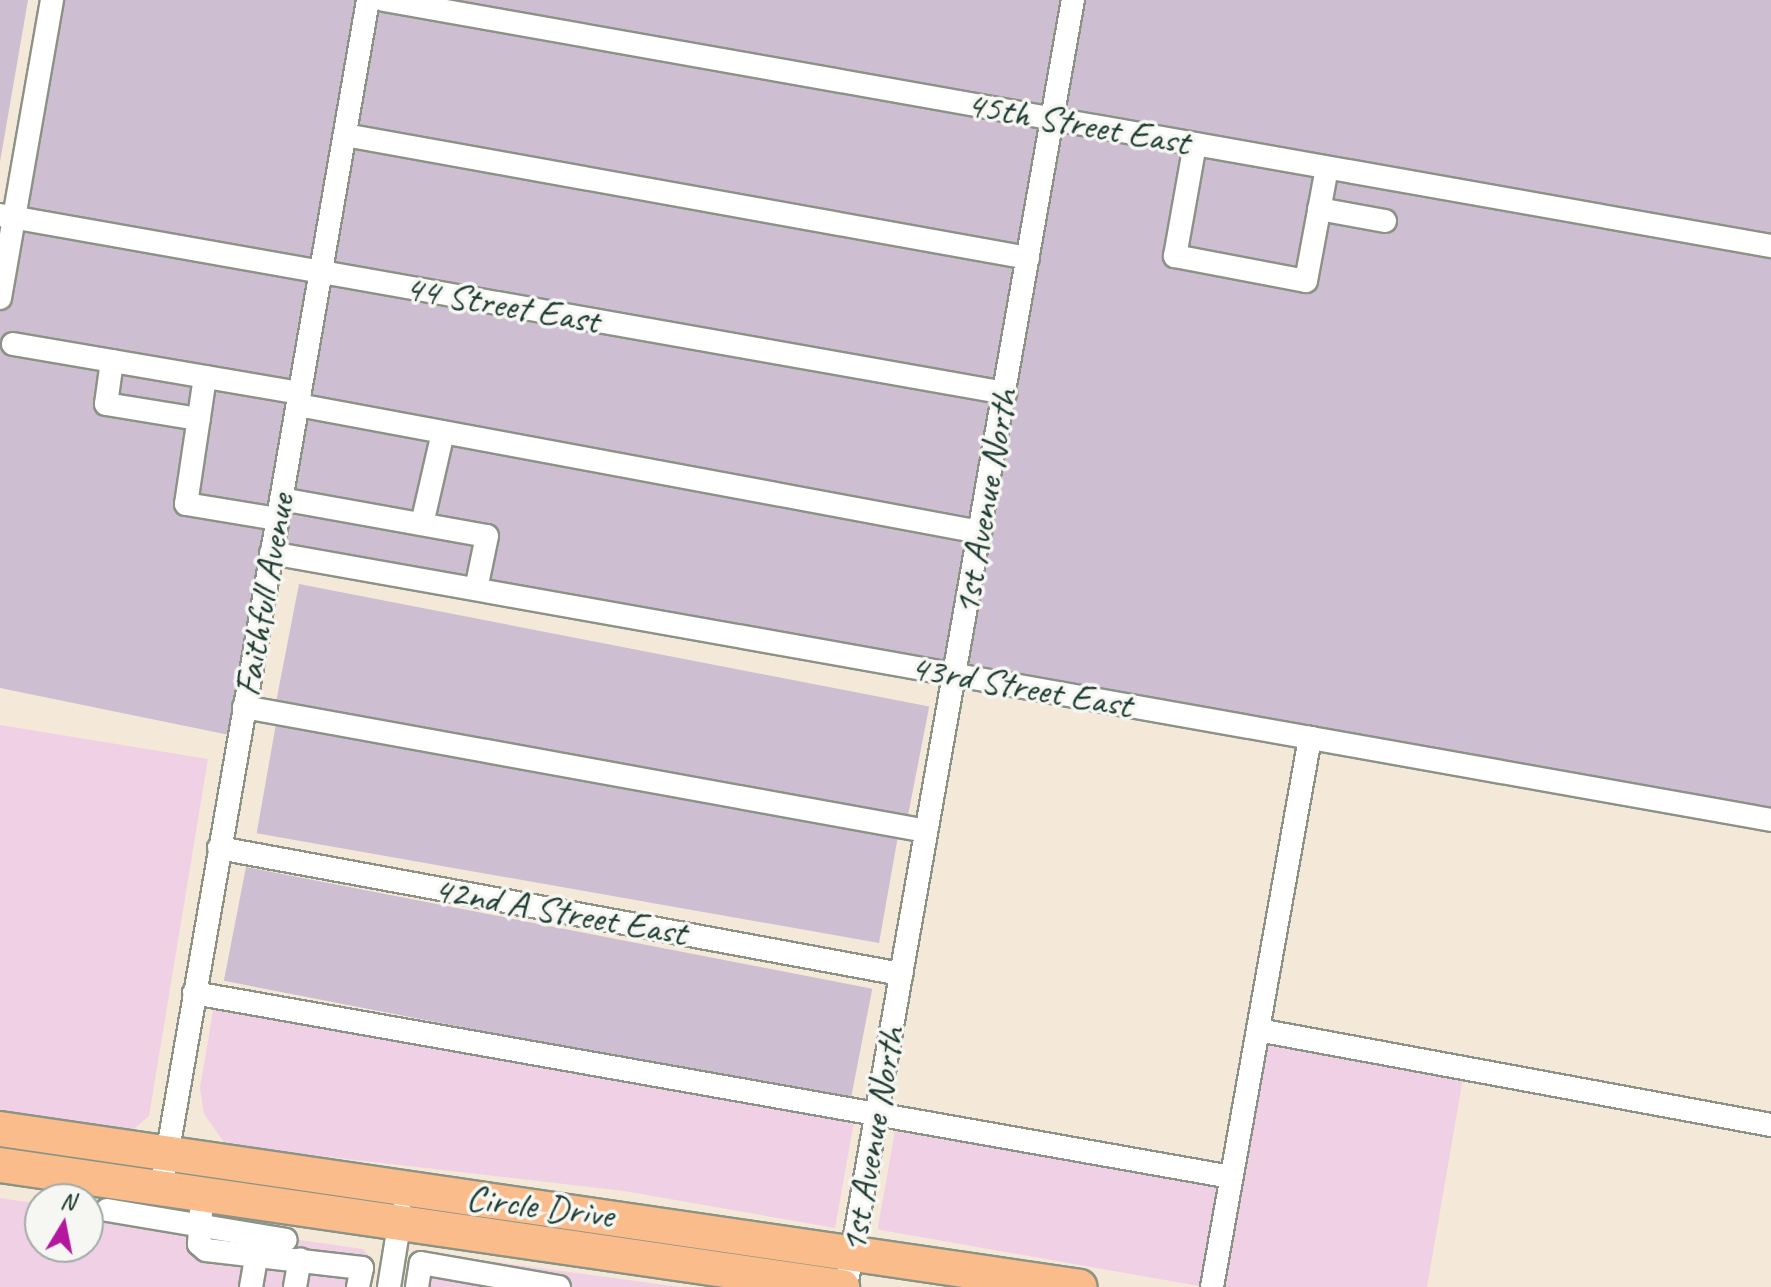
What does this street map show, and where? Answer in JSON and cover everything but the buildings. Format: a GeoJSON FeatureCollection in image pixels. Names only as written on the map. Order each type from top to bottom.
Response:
{"type":"FeatureCollection","features":[{"type":"Feature","properties":{"kind":"highway","name":"Circle Drive"},"geometry":{"type":"LineString","coordinates":[[0,1129],[853,1251],[1080,1287]]}},
{"type":"Feature","properties":{"kind":"highway","name":"Circle Drive"},"geometry":{"type":"LineString","coordinates":[[0,1165],[161,1190],[200,1209],[289,1242],[400,1224],[844,1287]]}},
{"type":"Feature","properties":{"kind":"street"},"geometry":{"type":"LineString","coordinates":[[0,298],[7,217],[52,0]]}},
{"type":"Feature","properties":{"kind":"street","name":"Faithfull Avenue"},"geometry":{"type":"LineString","coordinates":[[161,1190],[368,0]]}},
{"type":"Feature","properties":{"kind":"street","name":"45th Street East"},"geometry":{"type":"LineString","coordinates":[[384,0],[1771,246]]}},
{"type":"Feature","properties":{"kind":"street","name":"1st Avenue North"},"geometry":{"type":"LineString","coordinates":[[844,1287],[853,1251],[1073,0]]}},
{"type":"Feature","properties":{"kind":"street"},"geometry":{"type":"LineString","coordinates":[[345,135],[1028,258]]}},
{"type":"Feature","properties":{"kind":"street"},"geometry":{"type":"LineString","coordinates":[[1195,144],[1175,256],[1306,281],[1327,168]]}},
{"type":"Feature","properties":{"kind":"street"},"geometry":{"type":"LineString","coordinates":[[1319,209],[1385,221]]}},
{"type":"Feature","properties":{"kind":"street","name":"44 Street East"},"geometry":{"type":"LineString","coordinates":[[7,217],[1005,393]]}},
{"type":"Feature","properties":{"kind":"street"},"geometry":{"type":"LineString","coordinates":[[13,344],[205,377],[443,432],[980,532]]}},
{"type":"Feature","properties":{"kind":"street"},"geometry":{"type":"LineString","coordinates":[[112,361],[106,404],[199,419]]}},
{"type":"Feature","properties":{"kind":"street"},"geometry":{"type":"LineString","coordinates":[[205,377],[186,504],[279,509],[422,524],[487,536],[476,589]]}},
{"type":"Feature","properties":{"kind":"street"},"geometry":{"type":"LineString","coordinates":[[422,524],[443,432]]}},
{"type":"Feature","properties":{"kind":"street","name":"43rd Street East"},"geometry":{"type":"LineString","coordinates":[[271,553],[1771,820]]}},
{"type":"Feature","properties":{"kind":"street"},"geometry":{"type":"LineString","coordinates":[[244,707],[926,831]]}},
{"type":"Feature","properties":{"kind":"street"},"geometry":{"type":"LineString","coordinates":[[1212,1287],[1310,738]]}},
{"type":"Feature","properties":{"kind":"street","name":"42nd A Street East"},"geometry":{"type":"LineString","coordinates":[[219,848],[901,974]]}},
{"type":"Feature","properties":{"kind":"street"},"geometry":{"type":"LineString","coordinates":[[194,993],[1231,1177]]}},
{"type":"Feature","properties":{"kind":"street"},"geometry":{"type":"LineString","coordinates":[[1258,1030],[1771,1125]]}},
{"type":"Feature","properties":{"kind":"street"},"geometry":{"type":"LineString","coordinates":[[389,1287],[406,1189]]}},
{"type":"Feature","properties":{"kind":"street"},"geometry":{"type":"LineString","coordinates":[[107,1210],[200,1209],[199,1244],[206,1250],[256,1258],[289,1242]]}},
{"type":"Feature","properties":{"kind":"street"},"geometry":{"type":"LineString","coordinates":[[481,1280],[489,1237]]}},
{"type":"Feature","properties":{"kind":"street"},"geometry":{"type":"LineString","coordinates":[[289,1242],[360,1277]]}},
{"type":"Feature","properties":{"kind":"street"},"geometry":{"type":"LineString","coordinates":[[289,1242],[295,1287]]}},
{"type":"Feature","properties":{"kind":"street"},"geometry":{"type":"LineString","coordinates":[[417,1287],[421,1263],[481,1280],[559,1286],[565,1248]]}},
{"type":"Feature","properties":{"kind":"street"},"geometry":{"type":"LineString","coordinates":[[251,1287],[256,1258]]}},
{"type":"Feature","properties":{"kind":"shaded area"},"geometry":{"type":"Polygon","coordinates":[[[0,0],[28,0],[0,162],[0,0]]]}},
{"type":"Feature","properties":{"kind":"shaded area"},"geometry":{"type":"Polygon","coordinates":[[[52,0],[1771,0],[1771,820],[272,553],[239,737],[0,688],[0,296],[52,0]]]}},
{"type":"Feature","properties":{"kind":"shaded area"},"geometry":{"type":"Polygon","coordinates":[[[299,584],[929,706],[906,826],[276,704],[299,584]]]}},
{"type":"Feature","properties":{"kind":"shaded area"},"geometry":{"type":"Polygon","coordinates":[[[277,718],[899,828],[879,943],[257,833],[277,718]]]}},
{"type":"Feature","properties":{"kind":"shaded area"},"geometry":{"type":"Polygon","coordinates":[[[0,725],[208,759],[149,1116],[129,1133],[0,1114],[0,725]]]}},
{"type":"Feature","properties":{"kind":"shaded area"},"geometry":{"type":"Polygon","coordinates":[[[246,867],[872,989],[850,1103],[224,981],[246,867]]]}},
{"type":"Feature","properties":{"kind":"shaded area"},"geometry":{"type":"Polygon","coordinates":[[[217,987],[857,1105],[835,1228],[624,1191],[226,1145],[204,1114],[200,1088],[217,987]]]}},
{"type":"Feature","properties":{"kind":"shaded area"},"geometry":{"type":"Polygon","coordinates":[[[1262,1043],[1463,1078],[1427,1287],[1220,1287],[1262,1043]]]}},
{"type":"Feature","properties":{"kind":"shaded area"},"geometry":{"type":"Polygon","coordinates":[[[896,1125],[1220,1182],[1202,1287],[878,1229],[896,1125]]]}},
{"type":"Feature","properties":{"kind":"shaded area"},"geometry":{"type":"Polygon","coordinates":[[[0,1198],[24,1202],[24,1263],[104,1263],[104,1212],[363,1249],[373,1261],[370,1287],[0,1287],[0,1198]]]}},
{"type":"Feature","properties":{"kind":"shaded area"},"geometry":{"type":"Polygon","coordinates":[[[422,1252],[680,1287],[416,1287],[422,1252]]]}}]}
